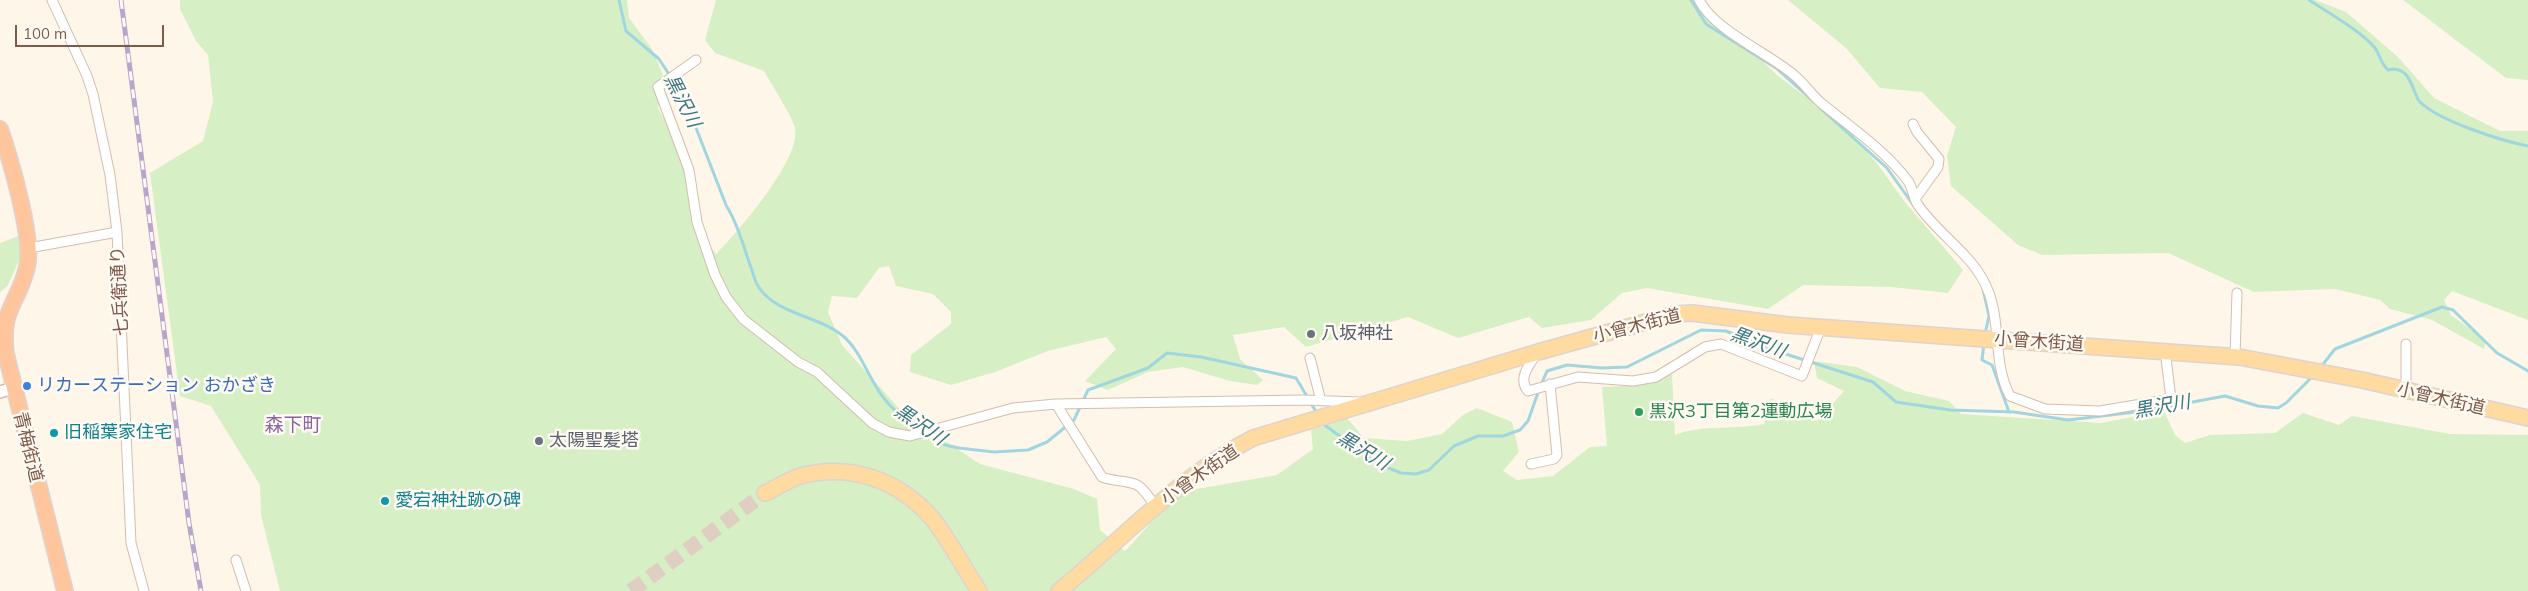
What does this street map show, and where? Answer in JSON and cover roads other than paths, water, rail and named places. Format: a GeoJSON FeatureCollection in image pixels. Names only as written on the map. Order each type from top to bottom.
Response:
{"type":"FeatureCollection","features":[{"type":"Feature","properties":{"kind":"highway","name":"青梅街道"},"geometry":{"type":"LineString","coordinates":[[0,129],[8,152],[29,248],[24,276],[7,313],[4,328],[7,390],[65,591]]}},
{"type":"Feature","properties":{"kind":"main road","name":"小曾木街道"},"geometry":{"type":"LineString","coordinates":[[1059,591],[1101,557],[1188,478],[1225,453],[1253,438],[1538,352],[1675,314],[1710,313],[1753,321],[1820,327],[2235,356],[2317,371],[2528,418]]}},
{"type":"Feature","properties":{"kind":"main road"},"geometry":{"type":"LineString","coordinates":[[765,493],[798,477],[828,472],[857,474],[875,478],[896,487],[932,518],[979,591]]}},
{"type":"Feature","properties":{"kind":"street","name":"七兵衛通り"},"geometry":{"type":"LineString","coordinates":[[52,0],[87,76],[93,94],[110,175],[117,232],[131,543],[144,591]]}},
{"type":"Feature","properties":{"kind":"street"},"geometry":{"type":"LineString","coordinates":[[1699,0],[1704,9],[1728,30],[1795,76],[1818,100],[1887,159],[1909,182],[1918,204],[1983,275],[1996,321],[1988,338],[2010,396],[2045,409],[2100,411],[2170,398],[2165,350]]}},
{"type":"Feature","properties":{"kind":"street"},"geometry":{"type":"LineString","coordinates":[[696,60],[658,87],[690,170],[698,222],[715,275],[726,298],[743,319],[798,362],[817,372],[872,423],[889,432],[910,436],[1013,408],[1056,404],[1303,400],[1371,402]]}},
{"type":"Feature","properties":{"kind":"street"},"geometry":{"type":"LineString","coordinates":[[1914,124],[1917,132],[1939,159],[1938,167],[1916,199]]}},
{"type":"Feature","properties":{"kind":"street"},"geometry":{"type":"LineString","coordinates":[[29,248],[117,232]]}},
{"type":"Feature","properties":{"kind":"street"},"geometry":{"type":"LineString","coordinates":[[2235,356],[2237,293]]}},
{"type":"Feature","properties":{"kind":"street"},"geometry":{"type":"LineString","coordinates":[[1538,352],[1523,377],[1524,386],[1528,390],[1578,377],[1617,381],[1644,380],[1666,372],[1705,347],[1721,344],[1802,376],[1820,327]]}},
{"type":"Feature","properties":{"kind":"street"},"geometry":{"type":"LineString","coordinates":[[2406,344],[2406,391]]}},
{"type":"Feature","properties":{"kind":"street"},"geometry":{"type":"LineString","coordinates":[[1310,358],[1318,401]]}},
{"type":"Feature","properties":{"kind":"street"},"geometry":{"type":"LineString","coordinates":[[1531,464],[1554,459],[1557,455],[1549,384]]}},
{"type":"Feature","properties":{"kind":"street"},"geometry":{"type":"LineString","coordinates":[[1056,404],[1102,477],[1113,482],[1132,483],[1140,487],[1155,506]]}},
{"type":"Feature","properties":{"kind":"street"},"geometry":{"type":"LineString","coordinates":[[236,560],[246,591]]}},
{"type":"Feature","properties":{"kind":"waterway","name":"黒沢川"},"geometry":{"type":"LineString","coordinates":[[619,0],[626,31],[659,59],[684,97],[726,205],[737,226],[758,286],[775,303],[822,323],[843,336],[856,351],[875,386],[887,402],[899,414],[923,430]]}},
{"type":"Feature","properties":{"kind":"waterway"},"geometry":{"type":"LineString","coordinates":[[1691,0],[1706,24],[1776,68],[1814,102]]}},
{"type":"Feature","properties":{"kind":"waterway"},"geometry":{"type":"LineString","coordinates":[[2309,0],[2369,42],[2377,50],[2388,70],[2396,69],[2407,75],[2417,98],[2429,109],[2471,129],[2528,146]]}},
{"type":"Feature","properties":{"kind":"waterway"},"geometry":{"type":"LineString","coordinates":[[1820,108],[1887,168],[1914,206]]}},
{"type":"Feature","properties":{"kind":"waterway"},"geometry":{"type":"LineString","coordinates":[[1983,289],[1989,316],[1985,334]]}},
{"type":"Feature","properties":{"kind":"waterway","name":"黒沢川"},"geometry":{"type":"LineString","coordinates":[[2320,368],[2335,349],[2442,307],[2453,310],[2497,353],[2528,371]]}},
{"type":"Feature","properties":{"kind":"waterway","name":"黒沢川"},"geometry":{"type":"LineString","coordinates":[[1541,385],[1547,371],[1567,365],[1602,368],[1627,367],[1701,330],[1726,331],[1770,349],[1873,382],[1896,402],[1950,410],[2014,412],[2068,420],[2144,411],[2225,396],[2258,406],[2278,408],[2286,403],[2313,376]]}},
{"type":"Feature","properties":{"kind":"waterway"},"geometry":{"type":"LineString","coordinates":[[1984,343],[1982,360],[1992,365],[2009,412]]}},
{"type":"Feature","properties":{"kind":"waterway","name":"黒沢川"},"geometry":{"type":"LineString","coordinates":[[928,434],[945,445],[959,448],[994,452],[1028,450],[1047,442],[1074,420],[1088,390],[1148,368],[1167,353],[1201,357],[1296,378],[1318,415]]}},
{"type":"Feature","properties":{"kind":"waterway","name":"黒沢川"},"geometry":{"type":"LineString","coordinates":[[1322,423],[1376,463],[1401,473],[1416,474],[1429,470],[1454,446],[1478,436],[1503,436],[1520,430],[1528,421],[1539,390]]}},
{"type":"Feature","properties":{"kind":"tunnel"},"geometry":{"type":"LineString","coordinates":[[631,591],[765,493]]}},
{"type":"Feature","properties":{"kind":"railway"},"geometry":{"type":"LineString","coordinates":[[121,0],[189,523],[201,591]]}},
{"type":"Feature","properties":{"kind":"place","name":"八坂神社"},"geometry":{"type":"Point","coordinates":[1311,334]}},
{"type":"Feature","properties":{"kind":"place","name":"リカーステーション おかざき"},"geometry":{"type":"Point","coordinates":[27,386]}},
{"type":"Feature","properties":{"kind":"place","name":"黒沢3丁目第2運動広場"},"geometry":{"type":"Point","coordinates":[1639,412]}},
{"type":"Feature","properties":{"kind":"place","name":"旧稲葉家住宅"},"geometry":{"type":"Point","coordinates":[54,433]}},
{"type":"Feature","properties":{"kind":"place","name":"太陽聖髪塔"},"geometry":{"type":"Point","coordinates":[539,441]}},
{"type":"Feature","properties":{"kind":"place","name":"愛宕神社跡の碑"},"geometry":{"type":"Point","coordinates":[385,501]}},
{"type":"Feature","properties":{"kind":"district","name":"森下町"},"geometry":{"type":"Point","coordinates":[293,425]}}]}
